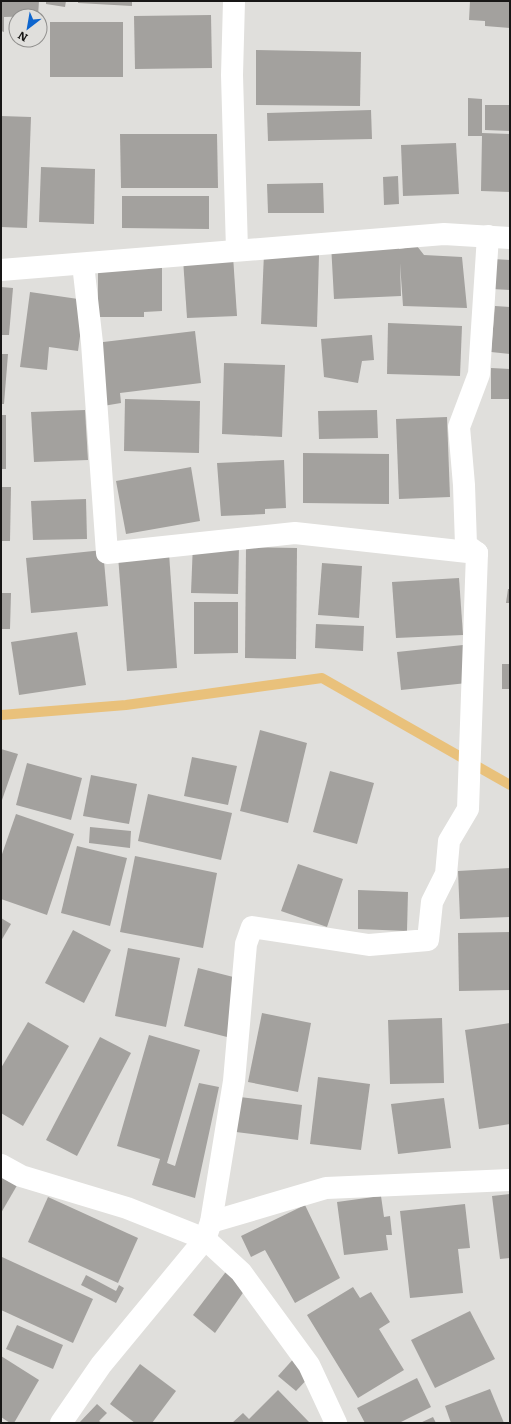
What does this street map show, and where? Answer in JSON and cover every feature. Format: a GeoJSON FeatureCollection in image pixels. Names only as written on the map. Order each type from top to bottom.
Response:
{"type":"FeatureCollection","features":[{"type":"Feature","properties":{"kind":"street"},"geometry":{"type":"LineString","coordinates":[[234,1],[232,75],[237,250]]}},
{"type":"Feature","properties":{"kind":"street"},"geometry":{"type":"LineString","coordinates":[[1,270],[444,234],[510,238]]}},
{"type":"Feature","properties":{"kind":"street"},"geometry":{"type":"LineString","coordinates":[[477,553],[466,545],[464,486],[459,427],[480,374],[488,236]]}},
{"type":"Feature","properties":{"kind":"street"},"geometry":{"type":"LineString","coordinates":[[83,264],[92,343],[107,553],[296,533],[477,553]]}},
{"type":"Feature","properties":{"kind":"street"},"geometry":{"type":"LineString","coordinates":[[61,1423],[101,1365],[208,1230],[234,1081],[246,944],[252,927],[369,945],[428,940],[432,902],[446,874],[449,841],[468,810],[477,553]]}},
{"type":"Feature","properties":{"kind":"street"},"geometry":{"type":"LineString","coordinates":[[1,1165],[21,1176],[127,1208],[208,1230],[326,1188],[510,1180]]}},
{"type":"Feature","properties":{"kind":"street"},"geometry":{"type":"LineString","coordinates":[[208,1230],[241,1272],[309,1365],[336,1423]]}},
{"type":"Feature","properties":{"kind":"building"},"geometry":{"type":"Polygon","coordinates":[[[1,1],[39,1],[39,8],[8,8],[8,17],[4,17],[4,32],[1,31],[1,1]]]}},
{"type":"Feature","properties":{"kind":"building"},"geometry":{"type":"Polygon","coordinates":[[[46,1],[66,1],[65,7],[46,4],[46,1]]]}},
{"type":"Feature","properties":{"kind":"building"},"geometry":{"type":"Polygon","coordinates":[[[78,1],[132,1],[132,6],[78,3],[78,1]]]}},
{"type":"Feature","properties":{"kind":"building"},"geometry":{"type":"Polygon","coordinates":[[[470,1],[510,1],[510,28],[485,26],[485,21],[469,20],[470,1]]]}},
{"type":"Feature","properties":{"kind":"building"},"geometry":{"type":"Polygon","coordinates":[[[211,15],[212,68],[135,69],[134,16],[211,15]]]}},
{"type":"Feature","properties":{"kind":"building"},"geometry":{"type":"Polygon","coordinates":[[[50,22],[123,22],[123,77],[50,77],[50,22]]]}},
{"type":"Feature","properties":{"kind":"building"},"geometry":{"type":"Polygon","coordinates":[[[256,50],[361,52],[360,106],[256,105],[256,50]]]}},
{"type":"Feature","properties":{"kind":"building"},"geometry":{"type":"Polygon","coordinates":[[[468,98],[482,99],[482,133],[510,134],[510,192],[481,191],[482,136],[468,136],[468,98]]]}},
{"type":"Feature","properties":{"kind":"building"},"geometry":{"type":"Polygon","coordinates":[[[485,105],[510,105],[510,131],[485,130],[485,105]]]}},
{"type":"Feature","properties":{"kind":"building"},"geometry":{"type":"Polygon","coordinates":[[[371,110],[372,139],[268,141],[267,113],[371,110]]]}},
{"type":"Feature","properties":{"kind":"building"},"geometry":{"type":"Polygon","coordinates":[[[1,116],[31,117],[27,228],[1,227],[1,116]]]}},
{"type":"Feature","properties":{"kind":"building"},"geometry":{"type":"Polygon","coordinates":[[[120,134],[217,134],[218,188],[121,188],[120,134]]]}},
{"type":"Feature","properties":{"kind":"building"},"geometry":{"type":"Polygon","coordinates":[[[456,143],[459,194],[403,196],[401,145],[456,143]]]}},
{"type":"Feature","properties":{"kind":"building"},"geometry":{"type":"Polygon","coordinates":[[[41,167],[95,169],[94,224],[39,222],[41,167]]]}},
{"type":"Feature","properties":{"kind":"building"},"geometry":{"type":"Polygon","coordinates":[[[398,176],[399,204],[384,205],[383,177],[398,176]]]}},
{"type":"Feature","properties":{"kind":"building"},"geometry":{"type":"Polygon","coordinates":[[[323,183],[324,213],[268,213],[267,184],[323,183]]]}},
{"type":"Feature","properties":{"kind":"building"},"geometry":{"type":"Polygon","coordinates":[[[122,196],[209,196],[209,229],[122,228],[122,196]]]}},
{"type":"Feature","properties":{"kind":"building"},"geometry":{"type":"Polygon","coordinates":[[[398,241],[399,249],[417,246],[424,255],[462,257],[467,308],[403,306],[400,263],[401,296],[334,299],[331,244],[398,241]]]}},
{"type":"Feature","properties":{"kind":"building"},"geometry":{"type":"Polygon","coordinates":[[[264,253],[319,255],[317,327],[261,324],[264,253]]]}},
{"type":"Feature","properties":{"kind":"building"},"geometry":{"type":"Polygon","coordinates":[[[233,256],[237,316],[187,318],[183,259],[233,256]]]}},
{"type":"Feature","properties":{"kind":"building"},"geometry":{"type":"Polygon","coordinates":[[[493,259],[510,260],[510,290],[492,289],[493,259]]]}},
{"type":"Feature","properties":{"kind":"building"},"geometry":{"type":"Polygon","coordinates":[[[162,267],[162,311],[144,312],[144,317],[98,317],[98,268],[162,267]]]}},
{"type":"Feature","properties":{"kind":"building"},"geometry":{"type":"Polygon","coordinates":[[[1,287],[13,288],[9,335],[1,335],[1,287]]]}},
{"type":"Feature","properties":{"kind":"building"},"geometry":{"type":"Polygon","coordinates":[[[30,292],[85,300],[78,351],[49,347],[47,370],[20,367],[30,292]]]}},
{"type":"Feature","properties":{"kind":"building"},"geometry":{"type":"Polygon","coordinates":[[[495,306],[510,307],[510,354],[491,352],[495,306]]]}},
{"type":"Feature","properties":{"kind":"building"},"geometry":{"type":"Polygon","coordinates":[[[388,323],[462,326],[460,376],[387,374],[388,323]]]}},
{"type":"Feature","properties":{"kind":"building"},"geometry":{"type":"Polygon","coordinates":[[[195,331],[201,383],[120,393],[121,403],[103,406],[95,343],[195,331]]]}},
{"type":"Feature","properties":{"kind":"building"},"geometry":{"type":"Polygon","coordinates":[[[372,335],[374,360],[362,361],[358,383],[324,377],[321,339],[372,335]]]}},
{"type":"Feature","properties":{"kind":"building"},"geometry":{"type":"Polygon","coordinates":[[[1,354],[8,354],[4,404],[1,404],[1,354]]]}},
{"type":"Feature","properties":{"kind":"building"},"geometry":{"type":"Polygon","coordinates":[[[224,363],[285,365],[282,437],[222,434],[224,363]]]}},
{"type":"Feature","properties":{"kind":"building"},"geometry":{"type":"Polygon","coordinates":[[[491,368],[510,369],[510,399],[491,399],[491,368]]]}},
{"type":"Feature","properties":{"kind":"building"},"geometry":{"type":"Polygon","coordinates":[[[125,399],[200,401],[199,453],[124,451],[125,399]]]}},
{"type":"Feature","properties":{"kind":"building"},"geometry":{"type":"Polygon","coordinates":[[[85,410],[88,460],[34,462],[31,412],[85,410]]]}},
{"type":"Feature","properties":{"kind":"building"},"geometry":{"type":"Polygon","coordinates":[[[377,410],[378,438],[319,439],[318,411],[377,410]]]}},
{"type":"Feature","properties":{"kind":"building"},"geometry":{"type":"Polygon","coordinates":[[[1,415],[6,415],[6,469],[1,469],[1,415]]]}},
{"type":"Feature","properties":{"kind":"building"},"geometry":{"type":"Polygon","coordinates":[[[447,417],[450,497],[399,499],[396,419],[447,417]]]}},
{"type":"Feature","properties":{"kind":"building"},"geometry":{"type":"Polygon","coordinates":[[[303,453],[389,454],[389,504],[303,503],[303,453]]]}},
{"type":"Feature","properties":{"kind":"building"},"geometry":{"type":"Polygon","coordinates":[[[284,460],[286,508],[265,509],[265,514],[221,516],[217,463],[284,460]]]}},
{"type":"Feature","properties":{"kind":"building"},"geometry":{"type":"Polygon","coordinates":[[[191,467],[200,521],[126,534],[116,481],[191,467]]]}},
{"type":"Feature","properties":{"kind":"building"},"geometry":{"type":"Polygon","coordinates":[[[1,487],[11,487],[10,541],[1,541],[1,487]]]}},
{"type":"Feature","properties":{"kind":"building"},"geometry":{"type":"Polygon","coordinates":[[[86,499],[87,539],[33,540],[31,501],[86,499]]]}},
{"type":"Feature","properties":{"kind":"building"},"geometry":{"type":"Polygon","coordinates":[[[193,543],[239,546],[238,594],[191,593],[193,543]]]}},
{"type":"Feature","properties":{"kind":"building"},"geometry":{"type":"Polygon","coordinates":[[[246,547],[297,548],[296,659],[245,658],[246,547]]]}},
{"type":"Feature","properties":{"kind":"building"},"geometry":{"type":"Polygon","coordinates":[[[103,550],[108,606],[31,613],[26,558],[103,550]]]}},
{"type":"Feature","properties":{"kind":"building"},"geometry":{"type":"Polygon","coordinates":[[[169,553],[177,668],[127,671],[118,556],[169,553]]]}},
{"type":"Feature","properties":{"kind":"building"},"geometry":{"type":"Polygon","coordinates":[[[322,563],[362,566],[359,618],[318,615],[322,563]]]}},
{"type":"Feature","properties":{"kind":"building"},"geometry":{"type":"Polygon","coordinates":[[[459,578],[463,635],[396,638],[392,582],[459,578]]]}},
{"type":"Feature","properties":{"kind":"building"},"geometry":{"type":"Polygon","coordinates":[[[508,589],[510,589],[510,603],[506,603],[508,589]]]}},
{"type":"Feature","properties":{"kind":"building"},"geometry":{"type":"Polygon","coordinates":[[[1,593],[11,593],[10,629],[1,629],[1,593]]]}},
{"type":"Feature","properties":{"kind":"building"},"geometry":{"type":"Polygon","coordinates":[[[194,602],[238,602],[238,653],[194,654],[194,602]]]}},
{"type":"Feature","properties":{"kind":"building"},"geometry":{"type":"Polygon","coordinates":[[[316,624],[364,626],[363,651],[315,648],[316,624]]]}},
{"type":"Feature","properties":{"kind":"building"},"geometry":{"type":"Polygon","coordinates":[[[77,632],[86,685],[19,695],[11,642],[77,632]]]}},
{"type":"Feature","properties":{"kind":"building"},"geometry":{"type":"Polygon","coordinates":[[[463,645],[467,683],[401,690],[397,652],[463,645]]]}},
{"type":"Feature","properties":{"kind":"building"},"geometry":{"type":"Polygon","coordinates":[[[502,664],[510,664],[510,689],[502,689],[502,664]]]}},
{"type":"Feature","properties":{"kind":"building"},"geometry":{"type":"Polygon","coordinates":[[[260,730],[307,743],[288,823],[240,811],[260,730]]]}},
{"type":"Feature","properties":{"kind":"building"},"geometry":{"type":"Polygon","coordinates":[[[1,749],[18,754],[1,803],[1,749]]]}},
{"type":"Feature","properties":{"kind":"building"},"geometry":{"type":"Polygon","coordinates":[[[192,757],[237,766],[228,805],[184,796],[192,757]]]}},
{"type":"Feature","properties":{"kind":"building"},"geometry":{"type":"Polygon","coordinates":[[[27,763],[82,778],[71,820],[16,805],[27,763]]]}},
{"type":"Feature","properties":{"kind":"building"},"geometry":{"type":"Polygon","coordinates":[[[330,771],[374,783],[357,844],[313,832],[330,771]]]}},
{"type":"Feature","properties":{"kind":"building"},"geometry":{"type":"Polygon","coordinates":[[[91,775],[137,784],[129,824],[83,816],[91,775]]]}},
{"type":"Feature","properties":{"kind":"building"},"geometry":{"type":"Polygon","coordinates":[[[148,794],[232,813],[221,860],[138,841],[148,794]]]}},
{"type":"Feature","properties":{"kind":"building"},"geometry":{"type":"Polygon","coordinates":[[[16,814],[74,834],[47,915],[1,899],[1,857],[16,814]]]}},
{"type":"Feature","properties":{"kind":"building"},"geometry":{"type":"Polygon","coordinates":[[[90,827],[131,831],[130,848],[89,843],[90,827]]]}},
{"type":"Feature","properties":{"kind":"building"},"geometry":{"type":"Polygon","coordinates":[[[77,846],[127,858],[110,926],[61,913],[77,846]]]}},
{"type":"Feature","properties":{"kind":"building"},"geometry":{"type":"Polygon","coordinates":[[[135,856],[217,873],[203,948],[120,932],[135,856]]]}},
{"type":"Feature","properties":{"kind":"building"},"geometry":{"type":"Polygon","coordinates":[[[298,864],[343,879],[327,927],[281,911],[298,864]]]}},
{"type":"Feature","properties":{"kind":"building"},"geometry":{"type":"Polygon","coordinates":[[[510,868],[510,917],[460,919],[458,871],[510,868]]]}},
{"type":"Feature","properties":{"kind":"building"},"geometry":{"type":"Polygon","coordinates":[[[358,890],[408,892],[407,931],[358,929],[358,890]]]}},
{"type":"Feature","properties":{"kind":"building"},"geometry":{"type":"Polygon","coordinates":[[[1,918],[11,924],[1,941],[1,918]]]}},
{"type":"Feature","properties":{"kind":"building"},"geometry":{"type":"Polygon","coordinates":[[[73,930],[111,950],[84,1003],[45,983],[73,930]]]}},
{"type":"Feature","properties":{"kind":"building"},"geometry":{"type":"Polygon","coordinates":[[[510,932],[510,990],[459,991],[458,933],[510,932]]]}},
{"type":"Feature","properties":{"kind":"building"},"geometry":{"type":"Polygon","coordinates":[[[128,948],[180,958],[166,1027],[115,1016],[128,948]]]}},
{"type":"Feature","properties":{"kind":"building"},"geometry":{"type":"Polygon","coordinates":[[[198,968],[245,980],[231,1038],[184,1026],[198,968]]]}},
{"type":"Feature","properties":{"kind":"building"},"geometry":{"type":"Polygon","coordinates":[[[262,1013],[311,1023],[298,1092],[248,1082],[262,1013]]]}},
{"type":"Feature","properties":{"kind":"building"},"geometry":{"type":"Polygon","coordinates":[[[442,1018],[444,1083],[390,1084],[388,1020],[442,1018]]]}},
{"type":"Feature","properties":{"kind":"building"},"geometry":{"type":"Polygon","coordinates":[[[28,1022],[69,1046],[23,1126],[1,1113],[1,1068],[28,1022]]]}},
{"type":"Feature","properties":{"kind":"building"},"geometry":{"type":"Polygon","coordinates":[[[510,1023],[510,1124],[479,1129],[465,1030],[510,1023]]]}},
{"type":"Feature","properties":{"kind":"building"},"geometry":{"type":"Polygon","coordinates":[[[149,1035],[200,1050],[167,1163],[175,1166],[199,1083],[219,1087],[195,1198],[152,1185],[160,1159],[117,1146],[149,1035]]]}},
{"type":"Feature","properties":{"kind":"building"},"geometry":{"type":"Polygon","coordinates":[[[100,1037],[131,1053],[77,1156],[46,1140],[100,1037]]]}},
{"type":"Feature","properties":{"kind":"building"},"geometry":{"type":"Polygon","coordinates":[[[318,1077],[370,1084],[361,1150],[310,1144],[318,1077]]]}},
{"type":"Feature","properties":{"kind":"building"},"geometry":{"type":"Polygon","coordinates":[[[240,1097],[302,1105],[298,1140],[236,1132],[240,1097]]]}},
{"type":"Feature","properties":{"kind":"building"},"geometry":{"type":"Polygon","coordinates":[[[444,1098],[451,1148],[398,1154],[391,1104],[444,1098]]]}},
{"type":"Feature","properties":{"kind":"building"},"geometry":{"type":"Polygon","coordinates":[[[1,1171],[19,1182],[1,1213],[1,1171]]]}},
{"type":"Feature","properties":{"kind":"building"},"geometry":{"type":"Polygon","coordinates":[[[510,1194],[510,1258],[500,1259],[492,1196],[510,1194]]]}},
{"type":"Feature","properties":{"kind":"building"},"geometry":{"type":"Polygon","coordinates":[[[381,1196],[384,1217],[390,1216],[392,1235],[386,1235],[388,1250],[344,1255],[337,1202],[381,1196]]]}},
{"type":"Feature","properties":{"kind":"building"},"geometry":{"type":"Polygon","coordinates":[[[48,1197],[138,1238],[118,1283],[28,1242],[48,1197]]]}},
{"type":"Feature","properties":{"kind":"building"},"geometry":{"type":"Polygon","coordinates":[[[465,1204],[470,1248],[458,1249],[463,1293],[410,1298],[400,1211],[465,1204]]]}},
{"type":"Feature","properties":{"kind":"building"},"geometry":{"type":"Polygon","coordinates":[[[305,1205],[340,1278],[295,1303],[265,1250],[251,1257],[241,1236],[305,1205]]]}},
{"type":"Feature","properties":{"kind":"building"},"geometry":{"type":"Polygon","coordinates":[[[2,1257],[93,1299],[73,1343],[1,1310],[2,1257]]]}},
{"type":"Feature","properties":{"kind":"building"},"geometry":{"type":"Polygon","coordinates":[[[228,1269],[247,1287],[215,1333],[193,1315],[228,1269]]]}},
{"type":"Feature","properties":{"kind":"building"},"geometry":{"type":"Polygon","coordinates":[[[86,1275],[116,1291],[119,1285],[124,1288],[116,1303],[81,1285],[86,1275]]]}},
{"type":"Feature","properties":{"kind":"building"},"geometry":{"type":"Polygon","coordinates":[[[353,1287],[360,1298],[371,1292],[390,1322],[379,1329],[404,1370],[358,1398],[307,1315],[353,1287]]]}},
{"type":"Feature","properties":{"kind":"building"},"geometry":{"type":"Polygon","coordinates":[[[470,1311],[495,1359],[435,1388],[411,1340],[470,1311]]]}},
{"type":"Feature","properties":{"kind":"building"},"geometry":{"type":"Polygon","coordinates":[[[17,1325],[63,1345],[53,1369],[6,1349],[17,1325]]]}},
{"type":"Feature","properties":{"kind":"building"},"geometry":{"type":"Polygon","coordinates":[[[1,1356],[39,1380],[14,1423],[10,1423],[1,1417],[1,1356]]]}},
{"type":"Feature","properties":{"kind":"building"},"geometry":{"type":"Polygon","coordinates":[[[296,1356],[314,1372],[296,1391],[278,1376],[296,1356]]]}},
{"type":"Feature","properties":{"kind":"building"},"geometry":{"type":"Polygon","coordinates":[[[140,1364],[176,1391],[152,1423],[135,1423],[110,1404],[140,1364]]]}},
{"type":"Feature","properties":{"kind":"building"},"geometry":{"type":"Polygon","coordinates":[[[417,1378],[431,1407],[399,1423],[365,1423],[357,1408],[417,1378]]]}},
{"type":"Feature","properties":{"kind":"building"},"geometry":{"type":"Polygon","coordinates":[[[490,1389],[504,1423],[451,1423],[445,1406],[490,1389]]]}},
{"type":"Feature","properties":{"kind":"building"},"geometry":{"type":"Polygon","coordinates":[[[278,1390],[309,1422],[308,1423],[232,1423],[243,1413],[249,1419],[278,1390]]]}},
{"type":"Feature","properties":{"kind":"building"},"geometry":{"type":"Polygon","coordinates":[[[97,1404],[107,1413],[99,1421],[102,1423],[79,1423],[97,1404]]]}},
{"type":"Feature","properties":{"kind":"building"},"geometry":{"type":"Polygon","coordinates":[[[433,1417],[436,1423],[420,1423],[433,1417]]]}},
{"type":"Feature","properties":{"kind":"waterway"},"geometry":{"type":"LineString","coordinates":[[1,715],[126,705],[322,678],[510,785]]}}]}
